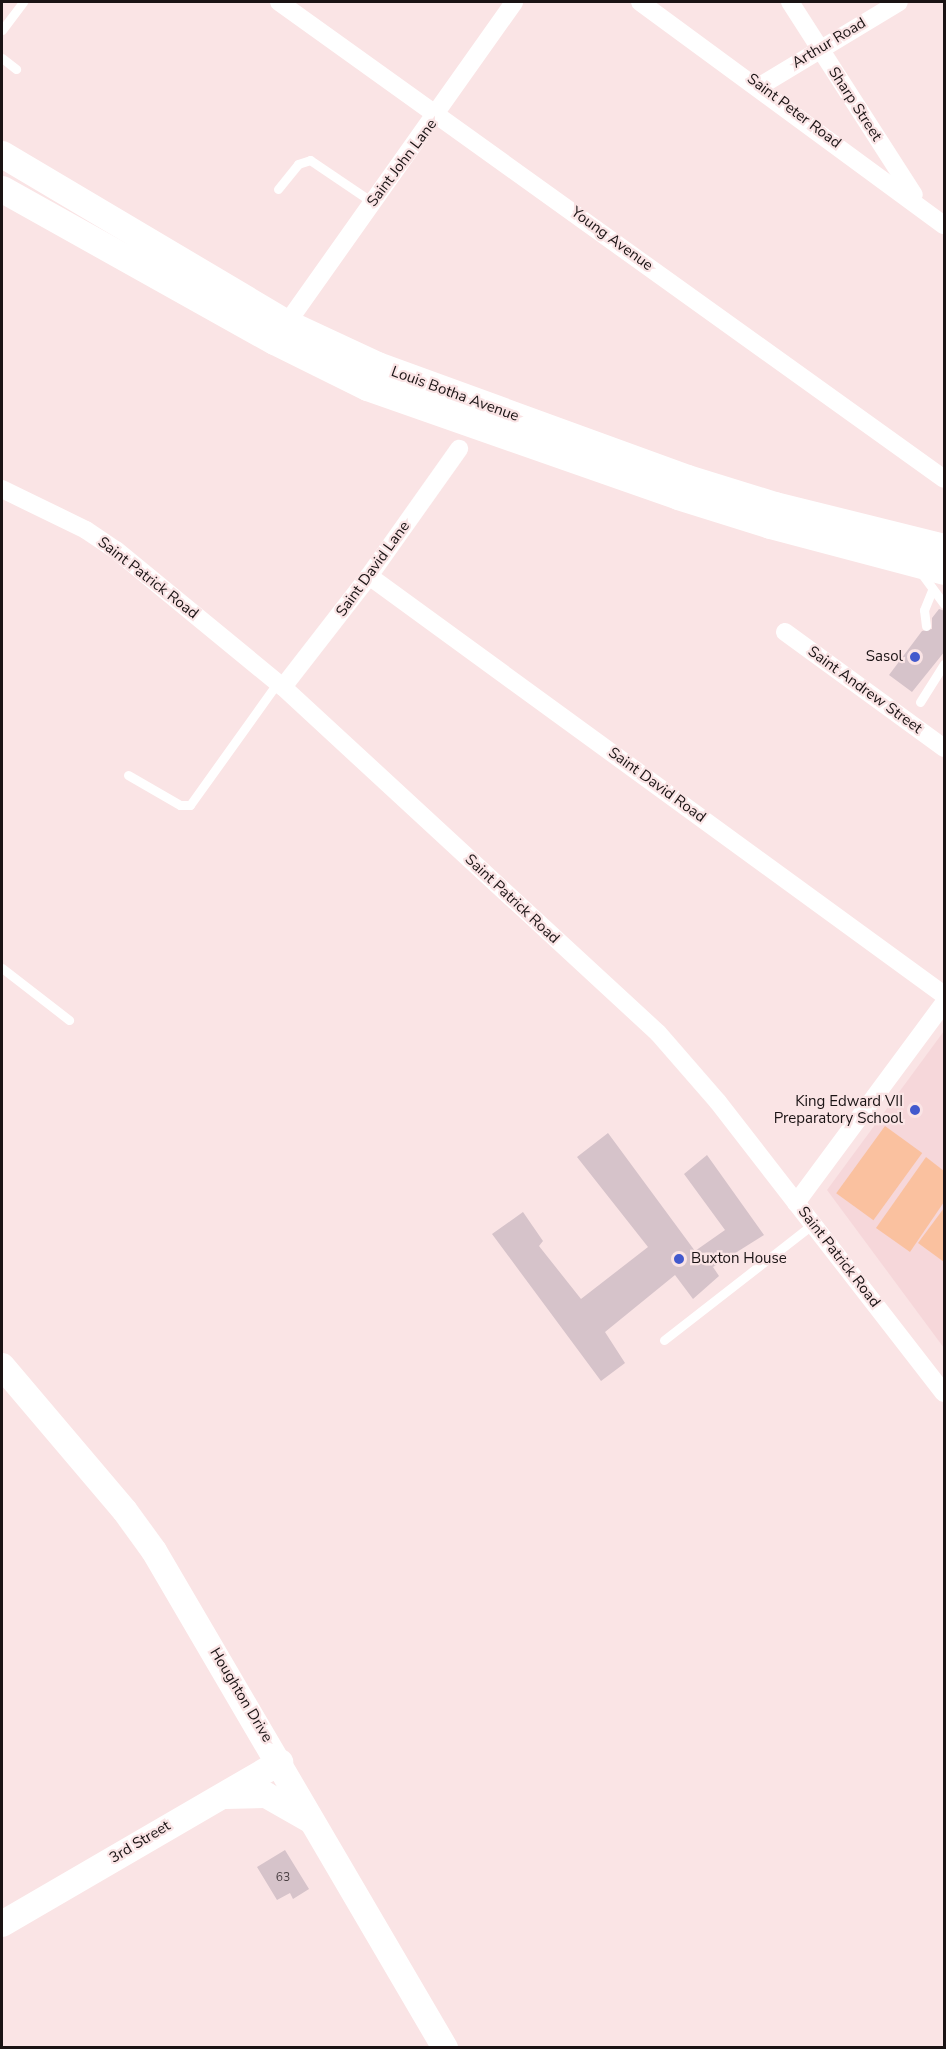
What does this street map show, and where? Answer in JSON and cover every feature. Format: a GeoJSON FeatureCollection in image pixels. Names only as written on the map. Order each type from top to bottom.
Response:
{"type":"FeatureCollection","features":[{"type":"Feature","properties":{"kind":"main road","name":"Louis Botha Avenue"},"geometry":{"type":"LineString","coordinates":[[2,154],[287,323],[377,365],[687,478],[775,505],[945,548]]}},
{"type":"Feature","properties":{"kind":"main road","name":"Louis Botha Avenue"},"geometry":{"type":"LineString","coordinates":[[2,189],[284,347],[367,387],[678,496],[914,563],[938,580]]}},
{"type":"Feature","properties":{"kind":"street","name":"Young Avenue"},"geometry":{"type":"LineString","coordinates":[[279,2],[438,113],[945,479]]}},
{"type":"Feature","properties":{"kind":"street","name":"Saint John Lane"},"geometry":{"type":"LineString","coordinates":[[287,323],[438,113],[514,2]]}},
{"type":"Feature","properties":{"kind":"street","name":"Saint Peter Road"},"geometry":{"type":"LineString","coordinates":[[640,2],[760,86],[945,225]]}},
{"type":"Feature","properties":{"kind":"street","name":"Sharp Street"},"geometry":{"type":"LineString","coordinates":[[790,2],[922,207]]}},
{"type":"Feature","properties":{"kind":"street","name":"Arthur Road"},"geometry":{"type":"LineString","coordinates":[[760,86],[899,2]]}},
{"type":"Feature","properties":{"kind":"street","name":"Saint David Lane"},"geometry":{"type":"LineString","coordinates":[[281,685],[369,576],[459,449]]}},
{"type":"Feature","properties":{"kind":"street","name":"Saint Patrick Road"},"geometry":{"type":"LineString","coordinates":[[2,489],[86,530],[116,550],[281,685],[658,1034],[718,1102],[945,1393]]}},
{"type":"Feature","properties":{"kind":"street","name":"Saint David Road"},"geometry":{"type":"LineString","coordinates":[[369,576],[945,995]]}},
{"type":"Feature","properties":{"kind":"street","name":"Saint Andrew Street"},"geometry":{"type":"LineString","coordinates":[[784,632],[945,748]]}},
{"type":"Feature","properties":{"kind":"street"},"geometry":{"type":"LineString","coordinates":[[796,1203],[945,1003]]}},
{"type":"Feature","properties":{"kind":"street","name":"Houghton Drive"},"geometry":{"type":"LineString","coordinates":[[2,1366],[125,1511],[154,1551],[280,1762],[445,2048]]}},
{"type":"Feature","properties":{"kind":"street","name":"3rd Street"},"geometry":{"type":"LineString","coordinates":[[2,1924],[213,1798],[280,1762]]}},
{"type":"Feature","properties":{"kind":"street"},"geometry":{"type":"LineString","coordinates":[[213,1798],[266,1795],[288,1804],[315,1823]]}},
{"type":"Feature","properties":{"kind":"lane"},"geometry":{"type":"LineString","coordinates":[[2,30],[23,2]]}},
{"type":"Feature","properties":{"kind":"lane"},"geometry":{"type":"LineString","coordinates":[[2,58],[16,69]]}},
{"type":"Feature","properties":{"kind":"lane"},"geometry":{"type":"LineString","coordinates":[[278,189],[298,164],[310,160],[372,202]]}},
{"type":"Feature","properties":{"kind":"lane"},"geometry":{"type":"LineString","coordinates":[[938,580],[945,604]]}},
{"type":"Feature","properties":{"kind":"lane"},"geometry":{"type":"LineString","coordinates":[[926,626],[922,618],[938,580]]}},
{"type":"Feature","properties":{"kind":"lane"},"geometry":{"type":"LineString","coordinates":[[920,702],[945,664]]}},
{"type":"Feature","properties":{"kind":"lane"},"geometry":{"type":"LineString","coordinates":[[128,775],[180,805],[190,805],[281,685]]}},
{"type":"Feature","properties":{"kind":"lane"},"geometry":{"type":"LineString","coordinates":[[2,968],[69,1020]]}},
{"type":"Feature","properties":{"kind":"lane"},"geometry":{"type":"LineString","coordinates":[[664,1340],[813,1224]]}},
{"type":"Feature","properties":{"kind":"shaded area","name":"King Edward VII Preparatory School"},"geometry":{"type":"Polygon","coordinates":[[[944,1031],[944,1348],[827,1190],[944,1031]]]}},
{"type":"Feature","properties":{"kind":"shaded area"},"geometry":{"type":"Polygon","coordinates":[[[885,1126],[922,1153],[873,1220],[836,1193],[885,1126]]]}},
{"type":"Feature","properties":{"kind":"shaded area"},"geometry":{"type":"Polygon","coordinates":[[[926,1157],[944,1171],[944,1202],[910,1252],[876,1228],[926,1157]]]}},
{"type":"Feature","properties":{"kind":"shaded area"},"geometry":{"type":"Polygon","coordinates":[[[944,1208],[944,1262],[918,1243],[944,1208]]]}},
{"type":"Feature","properties":{"kind":"building"},"geometry":{"type":"Polygon","coordinates":[[[939,609],[945,611],[945,651],[912,692],[889,675],[922,631],[932,629],[932,618],[939,609]]]}},
{"type":"Feature","properties":{"kind":"building","name":"Buxton House"},"geometry":{"type":"Polygon","coordinates":[[[608,1133],[695,1251],[725,1230],[684,1174],[707,1155],[764,1235],[713,1267],[719,1276],[693,1299],[675,1275],[605,1332],[625,1363],[601,1381],[492,1234],[523,1212],[543,1241],[539,1246],[581,1299],[648,1247],[577,1157],[608,1133]]]}},
{"type":"Feature","properties":{"kind":"building"},"geometry":{"type":"Polygon","coordinates":[[[285,1850],[309,1889],[293,1899],[290,1893],[277,1900],[257,1867],[285,1850]]]}},
{"type":"Feature","properties":{"kind":"place","name":"Sasol"},"geometry":{"type":"Point","coordinates":[915,657]}},
{"type":"Feature","properties":{"kind":"place","name":"King Edward VII Preparatory School"},"geometry":{"type":"Point","coordinates":[915,1110]}},
{"type":"Feature","properties":{"kind":"place","name":"Buxton House"},"geometry":{"type":"Point","coordinates":[679,1259]}}]}
